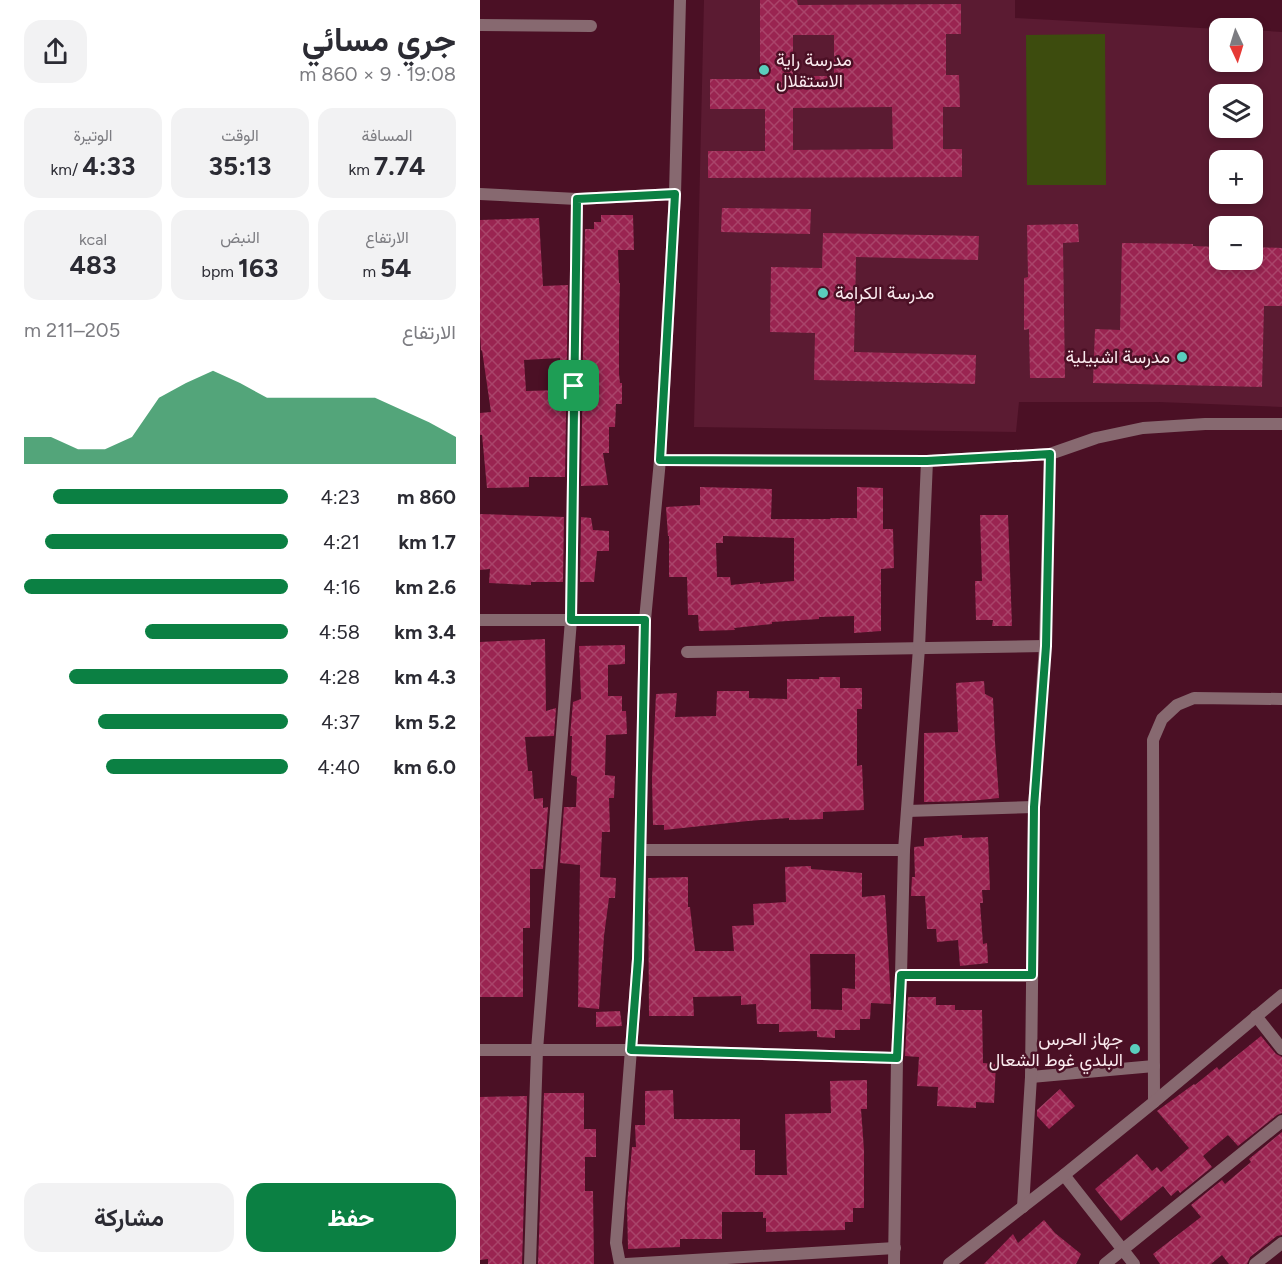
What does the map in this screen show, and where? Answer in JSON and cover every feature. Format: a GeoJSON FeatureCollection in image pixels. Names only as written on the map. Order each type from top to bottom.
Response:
{"type":"FeatureCollection","features":[{"type":"Feature","properties":{"kind":"street"},"geometry":{"type":"LineString","coordinates":[[620,1264],[616,1243],[638,959],[645,620],[660,460],[675,194],[680,0]]}},
{"type":"Feature","properties":{"kind":"street"},"geometry":{"type":"LineString","coordinates":[[480,25],[591,26]]}},
{"type":"Feature","properties":{"kind":"street"},"geometry":{"type":"LineString","coordinates":[[480,194],[577,199],[675,194]]}},
{"type":"Feature","properties":{"kind":"street"},"geometry":{"type":"LineString","coordinates":[[530,1264],[537,1050],[571,620],[577,199]]}},
{"type":"Feature","properties":{"kind":"street"},"geometry":{"type":"LineString","coordinates":[[660,460],[927,461],[1050,454],[1096,438],[1143,428],[1282,423]]}},
{"type":"Feature","properties":{"kind":"street"},"geometry":{"type":"LineString","coordinates":[[1023,1207],[1031,1077],[1034,807],[1046,646],[1050,454]]}},
{"type":"Feature","properties":{"kind":"street"},"geometry":{"type":"LineString","coordinates":[[894,1264],[897,1058],[904,850],[919,648],[927,461]]}},
{"type":"Feature","properties":{"kind":"street"},"geometry":{"type":"LineString","coordinates":[[480,620],[645,620]]}},
{"type":"Feature","properties":{"kind":"street"},"geometry":{"type":"LineString","coordinates":[[687,652],[1046,646]]}},
{"type":"Feature","properties":{"kind":"street"},"geometry":{"type":"LineString","coordinates":[[1154,1102],[1153,740],[1162,719],[1177,705],[1194,698],[1282,699]]}},
{"type":"Feature","properties":{"kind":"street"},"geometry":{"type":"LineString","coordinates":[[907,811],[1034,807]]}},
{"type":"Feature","properties":{"kind":"street"},"geometry":{"type":"LineString","coordinates":[[641,850],[904,850]]}},
{"type":"Feature","properties":{"kind":"street"},"geometry":{"type":"LineString","coordinates":[[901,975],[1032,975]]}},
{"type":"Feature","properties":{"kind":"street"},"geometry":{"type":"LineString","coordinates":[[949,1264],[1064,1175],[1282,995]]}},
{"type":"Feature","properties":{"kind":"street"},"geometry":{"type":"LineString","coordinates":[[1256,1016],[1282,1049]]}},
{"type":"Feature","properties":{"kind":"street"},"geometry":{"type":"LineString","coordinates":[[480,1050],[631,1050],[897,1058]]}},
{"type":"Feature","properties":{"kind":"street"},"geometry":{"type":"LineString","coordinates":[[1031,1077],[1154,1066]]}},
{"type":"Feature","properties":{"kind":"street"},"geometry":{"type":"LineString","coordinates":[[1105,1264],[1282,1121]]}},
{"type":"Feature","properties":{"kind":"street"},"geometry":{"type":"LineString","coordinates":[[1064,1175],[1134,1264]]}},
{"type":"Feature","properties":{"kind":"street"},"geometry":{"type":"LineString","coordinates":[[1255,1264],[1282,1243]]}},
{"type":"Feature","properties":{"kind":"street"},"geometry":{"type":"LineString","coordinates":[[626,1264],[895,1248]]}},
{"type":"Feature","properties":{"kind":"shaded area"},"geometry":{"type":"Polygon","coordinates":[[[704,0],[1015,0],[1015,18],[1209,28],[1209,72],[1263,72],[1263,31],[1282,32],[1282,407],[1159,402],[1019,402],[1016,432],[694,427],[704,0]]]}},
{"type":"Feature","properties":{"kind":"green space"},"geometry":{"type":"Polygon","coordinates":[[[1105,34],[1106,185],[1027,185],[1026,35],[1105,34]]]}},
{"type":"Feature","properties":{"kind":"building"},"geometry":{"type":"Polygon","coordinates":[[[760,0],[797,0],[798,5],[961,4],[961,34],[946,34],[946,75],[959,75],[960,107],[943,107],[943,149],[962,149],[962,177],[708,178],[708,151],[765,151],[765,109],[710,109],[710,79],[760,79],[760,0]],[[793,35],[793,76],[834,76],[834,35],[793,35]],[[892,107],[793,108],[793,150],[893,149],[892,107]]]}},
{"type":"Feature","properties":{"kind":"building"},"geometry":{"type":"Polygon","coordinates":[[[722,208],[811,209],[810,234],[721,232],[722,208]]]}},
{"type":"Feature","properties":{"kind":"building"},"geometry":{"type":"Polygon","coordinates":[[[601,215],[633,215],[634,250],[618,250],[619,374],[620,383],[622,383],[622,404],[616,404],[615,427],[609,427],[609,453],[603,453],[608,485],[581,486],[585,229],[594,229],[594,222],[601,222],[601,215]]]}},
{"type":"Feature","properties":{"kind":"building"},"geometry":{"type":"Polygon","coordinates":[[[539,218],[543,286],[568,285],[565,477],[529,477],[529,487],[487,488],[482,435],[480,435],[480,413],[491,412],[481,351],[480,220],[539,218]],[[560,358],[524,360],[526,391],[561,390],[560,358]]]}},
{"type":"Feature","properties":{"kind":"building"},"geometry":{"type":"Polygon","coordinates":[[[1078,224],[1079,242],[1063,243],[1065,378],[1030,378],[1029,329],[1024,330],[1024,278],[1028,277],[1027,225],[1078,224]]]}},
{"type":"Feature","properties":{"kind":"building"},"geometry":{"type":"Polygon","coordinates":[[[823,233],[979,236],[978,260],[856,257],[854,352],[976,355],[975,384],[814,380],[815,333],[770,332],[771,267],[822,268],[823,233]]]}},
{"type":"Feature","properties":{"kind":"building"},"geometry":{"type":"Polygon","coordinates":[[[1122,243],[1193,244],[1193,246],[1209,247],[1209,270],[1263,270],[1263,247],[1282,248],[1282,306],[1264,306],[1262,387],[1093,383],[1095,329],[1120,330],[1122,243]]]}},
{"type":"Feature","properties":{"kind":"building"},"geometry":{"type":"Polygon","coordinates":[[[700,487],[772,489],[771,519],[857,518],[857,487],[883,488],[883,529],[893,529],[894,568],[881,569],[881,631],[854,633],[854,616],[772,622],[772,624],[734,628],[735,630],[699,631],[698,615],[688,615],[687,577],[669,577],[666,507],[700,505],[700,487]],[[723,536],[723,543],[716,543],[717,577],[730,577],[731,585],[794,581],[794,538],[723,536]]]}},
{"type":"Feature","properties":{"kind":"building"},"geometry":{"type":"Polygon","coordinates":[[[480,514],[564,517],[563,582],[531,582],[531,585],[489,583],[490,569],[480,570],[480,514]]]}},
{"type":"Feature","properties":{"kind":"building"},"geometry":{"type":"Polygon","coordinates":[[[980,515],[1008,515],[1012,626],[992,626],[993,620],[976,620],[975,581],[982,581],[980,515]]]}},
{"type":"Feature","properties":{"kind":"building"},"geometry":{"type":"Polygon","coordinates":[[[581,517],[591,518],[593,530],[609,531],[609,551],[597,551],[594,582],[580,582],[581,517]]]}},
{"type":"Feature","properties":{"kind":"building"},"geometry":{"type":"Polygon","coordinates":[[[545,639],[546,711],[556,708],[554,736],[525,737],[528,771],[532,771],[534,799],[543,798],[543,808],[548,807],[543,869],[530,869],[530,928],[523,928],[523,997],[480,997],[480,642],[545,639]]]}},
{"type":"Feature","properties":{"kind":"building"},"geometry":{"type":"Polygon","coordinates":[[[625,645],[625,664],[608,665],[608,696],[622,696],[622,711],[626,711],[627,734],[606,735],[605,775],[615,776],[614,798],[609,798],[610,832],[602,832],[600,877],[616,878],[615,898],[609,898],[599,1009],[578,1007],[580,865],[560,863],[564,807],[576,807],[577,777],[571,775],[572,736],[570,736],[573,702],[581,699],[579,646],[625,645]]]}},
{"type":"Feature","properties":{"kind":"building"},"geometry":{"type":"Polygon","coordinates":[[[819,677],[840,677],[840,688],[862,688],[862,709],[857,709],[857,766],[862,765],[864,810],[823,812],[823,819],[789,820],[789,818],[664,830],[664,825],[653,825],[652,779],[656,694],[677,693],[675,717],[716,716],[717,691],[749,691],[749,698],[787,699],[787,679],[819,679],[819,677]]]}},
{"type":"Feature","properties":{"kind":"building"},"geometry":{"type":"Polygon","coordinates":[[[984,681],[985,694],[993,698],[999,798],[924,802],[924,733],[958,732],[956,683],[984,681]]]}},
{"type":"Feature","properties":{"kind":"building"},"geometry":{"type":"Polygon","coordinates":[[[962,835],[962,838],[988,837],[990,890],[982,890],[983,903],[980,903],[983,944],[987,943],[988,963],[960,966],[958,940],[937,942],[936,929],[927,929],[925,896],[911,896],[912,877],[915,877],[914,847],[924,846],[924,838],[962,835]]]}},
{"type":"Feature","properties":{"kind":"building"},"geometry":{"type":"Polygon","coordinates":[[[811,866],[811,869],[862,873],[862,897],[885,895],[891,1004],[871,1003],[870,1019],[860,1019],[860,1030],[835,1030],[835,1038],[817,1037],[817,1031],[779,1032],[779,1024],[757,1024],[756,1004],[741,1005],[741,996],[693,997],[694,1016],[649,1016],[648,878],[688,877],[688,907],[690,907],[695,951],[734,951],[732,926],[754,925],[753,904],[786,902],[785,867],[811,866]],[[810,954],[811,1009],[842,1010],[842,988],[855,989],[855,954],[810,954]]]}},
{"type":"Feature","properties":{"kind":"building"},"geometry":{"type":"Polygon","coordinates":[[[908,997],[936,997],[936,1005],[955,1005],[955,1010],[982,1010],[983,1063],[996,1064],[994,1103],[976,1102],[976,1108],[937,1106],[938,1087],[917,1086],[919,1057],[905,1056],[908,997]]]}},
{"type":"Feature","properties":{"kind":"building"},"geometry":{"type":"Polygon","coordinates":[[[620,1011],[622,1026],[596,1027],[596,1012],[620,1011]]]}},
{"type":"Feature","properties":{"kind":"building"},"geometry":{"type":"Polygon","coordinates":[[[1261,1036],[1276,1054],[1282,1057],[1282,1113],[1238,1146],[1228,1135],[1203,1156],[1212,1167],[1180,1193],[1178,1190],[1171,1196],[1163,1186],[1121,1221],[1095,1189],[1137,1154],[1152,1171],[1157,1167],[1161,1172],[1189,1148],[1157,1111],[1217,1067],[1219,1070],[1261,1036]]]}},
{"type":"Feature","properties":{"kind":"building"},"geometry":{"type":"Polygon","coordinates":[[[867,1080],[867,1109],[861,1109],[864,1208],[853,1208],[853,1222],[845,1222],[845,1230],[766,1232],[766,1218],[763,1218],[763,1212],[722,1212],[722,1239],[680,1239],[680,1247],[628,1249],[627,1205],[632,1147],[636,1147],[635,1125],[645,1125],[645,1091],[673,1090],[674,1119],[740,1119],[740,1150],[755,1150],[755,1175],[787,1175],[785,1114],[831,1113],[830,1081],[867,1080]]]}},
{"type":"Feature","properties":{"kind":"building"},"geometry":{"type":"Polygon","coordinates":[[[1060,1089],[1075,1106],[1049,1129],[1037,1116],[1037,1110],[1060,1089]]]}},
{"type":"Feature","properties":{"kind":"building"},"geometry":{"type":"Polygon","coordinates":[[[544,1093],[584,1093],[584,1129],[596,1129],[596,1157],[585,1157],[585,1191],[593,1191],[594,1264],[538,1264],[544,1093]]]}},
{"type":"Feature","properties":{"kind":"building"},"geometry":{"type":"Polygon","coordinates":[[[527,1096],[522,1264],[488,1264],[488,1259],[480,1260],[480,1097],[527,1096]]]}},
{"type":"Feature","properties":{"kind":"building"},"geometry":{"type":"Polygon","coordinates":[[[1282,1132],[1282,1235],[1277,1236],[1250,1257],[1247,1264],[1229,1264],[1222,1255],[1211,1264],[1160,1264],[1153,1254],[1201,1217],[1191,1205],[1222,1180],[1225,1184],[1251,1162],[1249,1159],[1282,1132]]]}},
{"type":"Feature","properties":{"kind":"building"},"geometry":{"type":"Polygon","coordinates":[[[1044,1220],[1055,1233],[1081,1254],[1076,1264],[984,1264],[1013,1234],[1018,1243],[1044,1220]]]}},
{"type":"Feature","properties":{"kind":"place","name":"مدرسة راية الاستقلال"},"geometry":{"type":"Point","coordinates":[764,70]}},
{"type":"Feature","properties":{"kind":"place","name":"مدرسة الكرامة"},"geometry":{"type":"Point","coordinates":[823,293]}},
{"type":"Feature","properties":{"kind":"place","name":"مدرسة اشبيلية"},"geometry":{"type":"Point","coordinates":[1182,357]}},
{"type":"Feature","properties":{"kind":"place","name":"جهاز الحرس البلدي غوط الشعال"},"geometry":{"type":"Point","coordinates":[1135,1049]}},
{"type":"Feature","properties":{"kind":"route"},"geometry":{"type":"LineString","coordinates":[[675,194],[660,460],[927,461],[1050,454],[1046,646],[1034,807],[1032,975],[901,975],[897,1058],[631,1050],[638,959],[645,620],[571,620],[574,386],[577,199],[675,194]]}}]}
